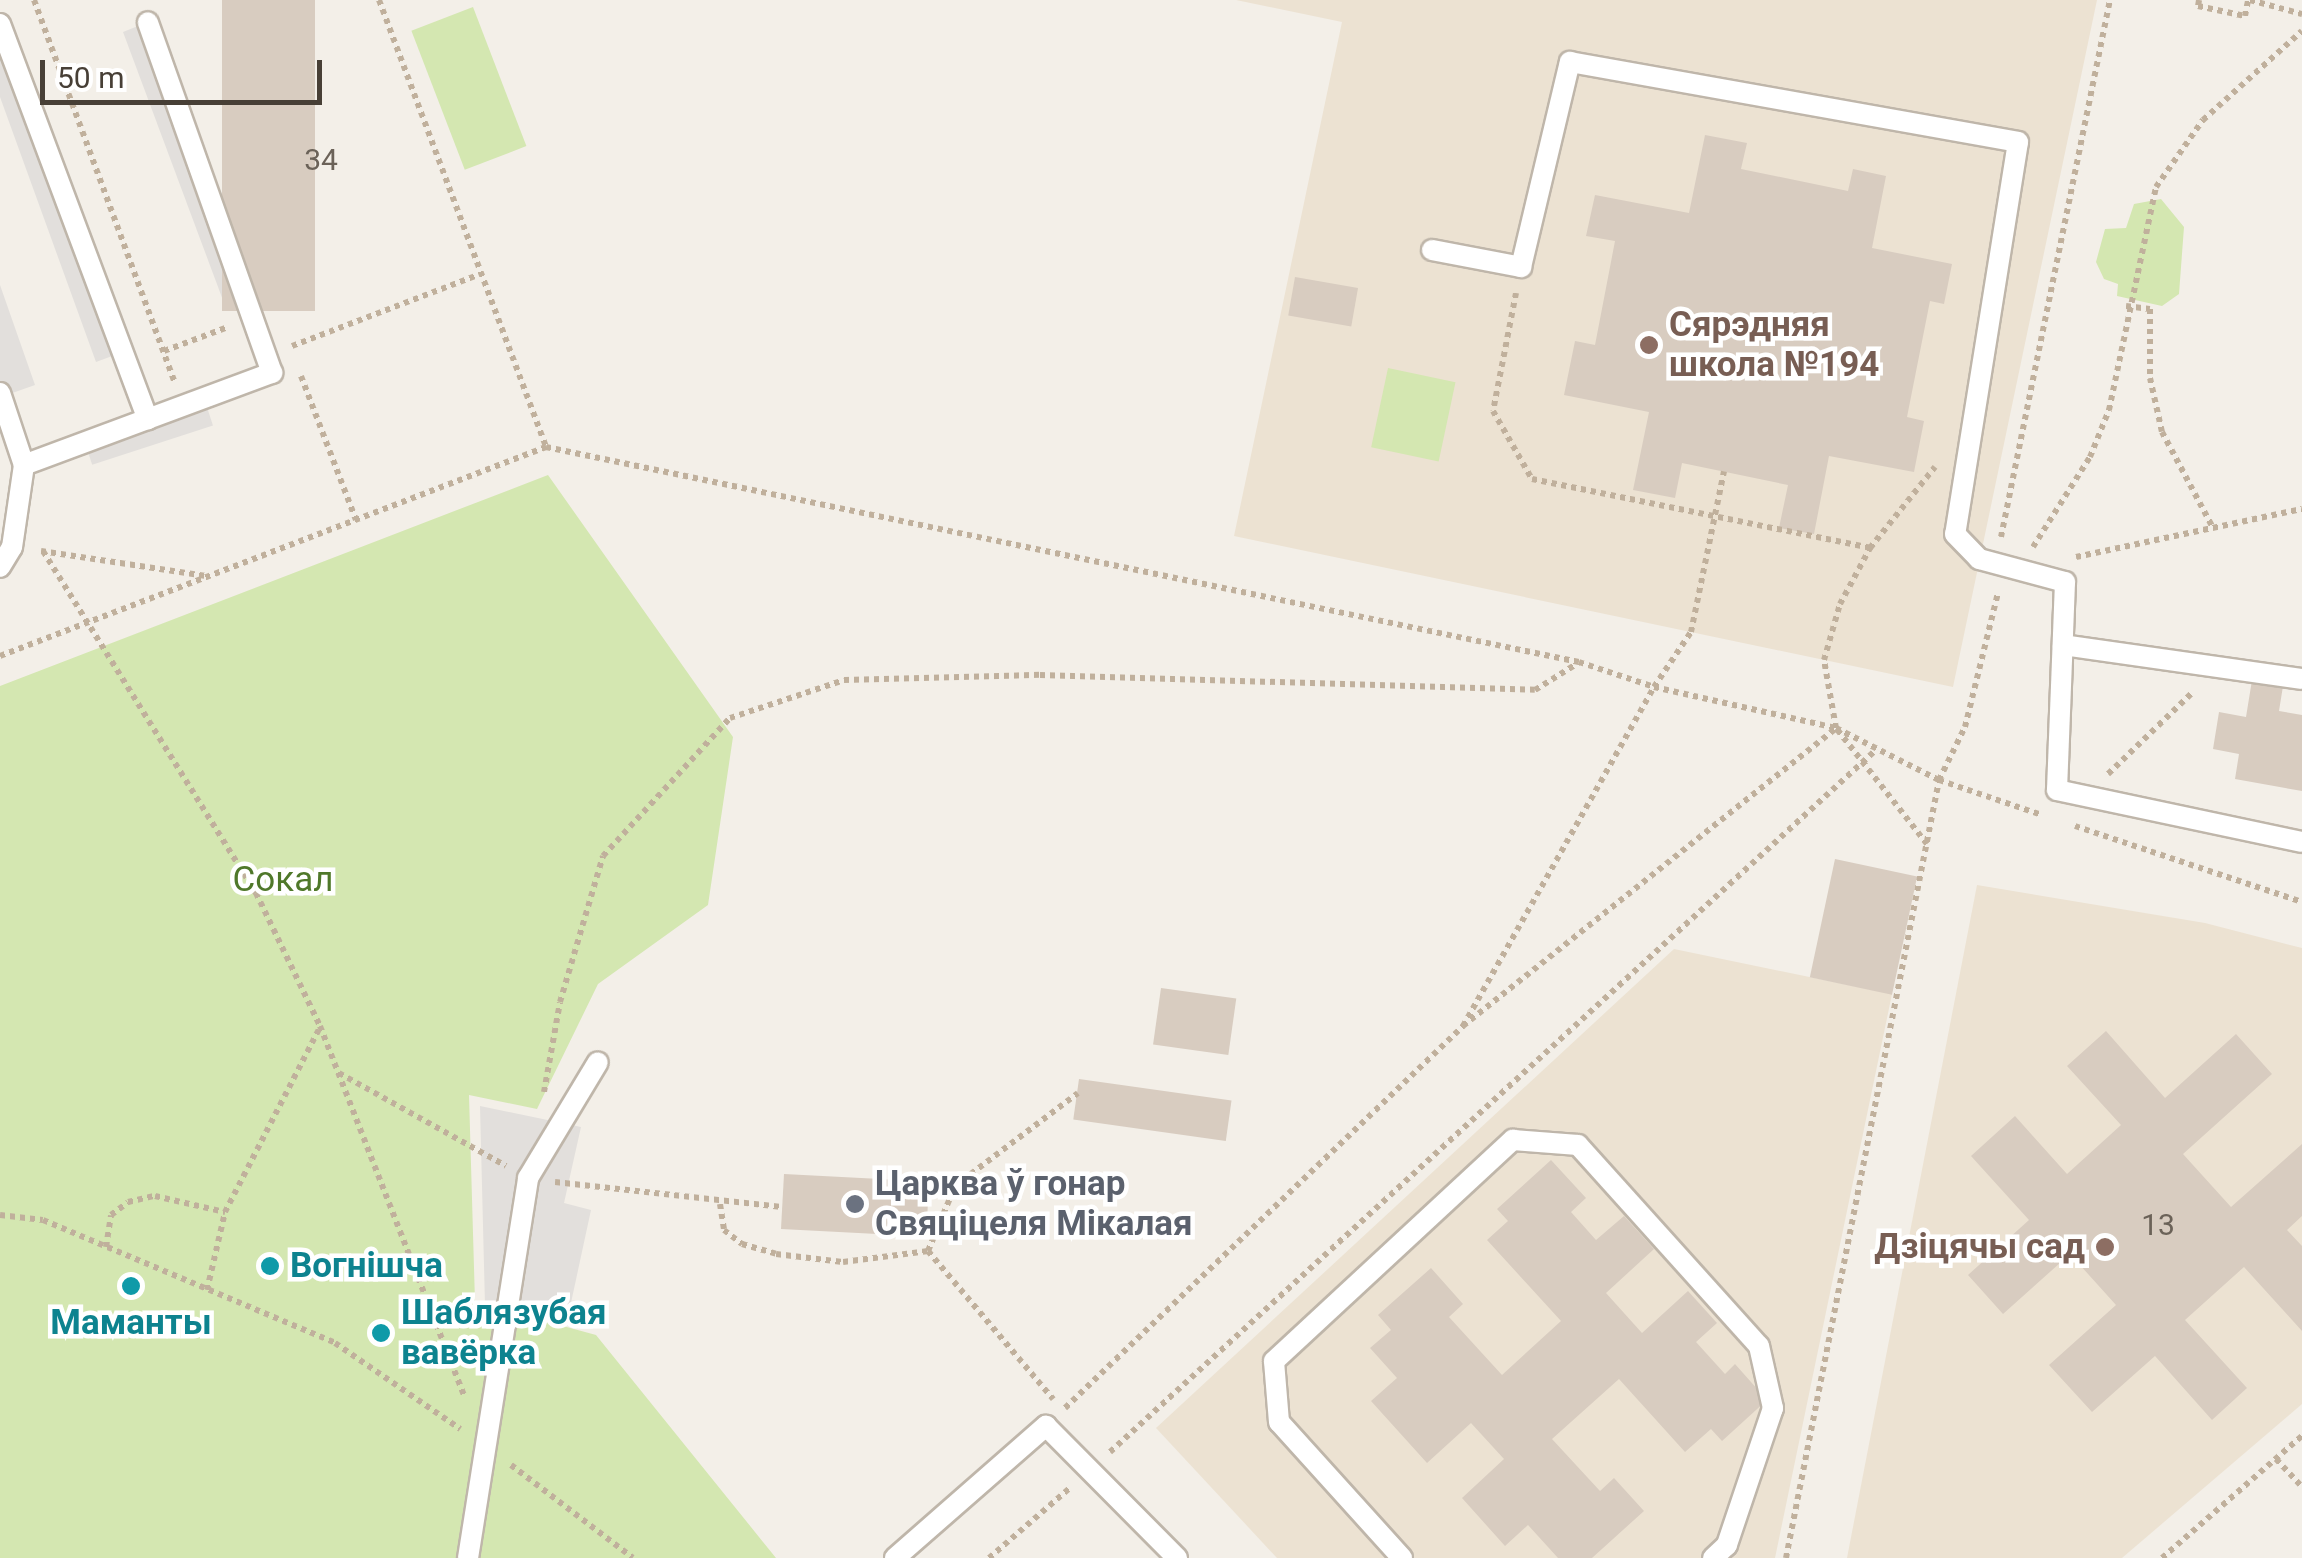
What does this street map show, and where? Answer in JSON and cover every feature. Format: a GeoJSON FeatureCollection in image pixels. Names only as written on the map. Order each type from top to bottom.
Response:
{"type":"FeatureCollection","features":[{"type":"Feature","properties":{"kind":"lane"},"geometry":{"type":"LineString","coordinates":[[24,465],[272,373],[148,22]]}},
{"type":"Feature","properties":{"kind":"lane"},"geometry":{"type":"LineString","coordinates":[[0,24],[148,419]]}},
{"type":"Feature","properties":{"kind":"lane"},"geometry":{"type":"LineString","coordinates":[[1432,250],[1521,267],[1570,62],[2018,142],[1955,534],[1972,555],[2065,582],[2057,790],[2081,800],[2302,842]]}},
{"type":"Feature","properties":{"kind":"lane"},"geometry":{"type":"LineString","coordinates":[[0,393],[24,465],[12,546],[0,567]]}},
{"type":"Feature","properties":{"kind":"lane"},"geometry":{"type":"LineString","coordinates":[[2063,645],[2302,679]]}},
{"type":"Feature","properties":{"kind":"lane"},"geometry":{"type":"LineString","coordinates":[[468,1558],[528,1178],[598,1062]]}},
{"type":"Feature","properties":{"kind":"lane"},"geometry":{"type":"LineString","coordinates":[[1402,1558],[1279,1422],[1274,1361],[1513,1140],[1578,1145],[1759,1346],[1773,1408],[1727,1545],[1713,1558]]}},
{"type":"Feature","properties":{"kind":"lane"},"geometry":{"type":"LineString","coordinates":[[895,1558],[1046,1426],[1177,1558]]}},
{"type":"Feature","properties":{"kind":"path"},"geometry":{"type":"LineString","coordinates":[[34,0],[178,388]]}},
{"type":"Feature","properties":{"kind":"path"},"geometry":{"type":"LineString","coordinates":[[379,0],[546,447]]}},
{"type":"Feature","properties":{"kind":"path"},"geometry":{"type":"LineString","coordinates":[[1786,1558],[1939,780],[1966,727],[1999,591],[1996,564],[2110,0]]}},
{"type":"Feature","properties":{"kind":"path"},"geometry":{"type":"LineString","coordinates":[[2200,0],[2198,6],[2246,16],[2249,0],[2302,14]]}},
{"type":"Feature","properties":{"kind":"path"},"geometry":{"type":"LineString","coordinates":[[1999,591],[2020,566],[2090,457],[2109,410],[2126,306],[2156,187],[2203,120],[2302,31]]}},
{"type":"Feature","properties":{"kind":"path"},"geometry":{"type":"LineString","coordinates":[[1521,267],[1493,412],[1532,479],[1870,548]]}},
{"type":"Feature","properties":{"kind":"path"},"geometry":{"type":"LineString","coordinates":[[2126,306],[2150,309],[2150,378],[2162,432],[2213,528]]}},
{"type":"Feature","properties":{"kind":"path"},"geometry":{"type":"LineString","coordinates":[[164,352],[230,326],[238,345]]}},
{"type":"Feature","properties":{"kind":"path"},"geometry":{"type":"LineString","coordinates":[[0,656],[546,447],[1579,662],[1654,686],[1836,728],[1939,780],[2023,808]]}},
{"type":"Feature","properties":{"kind":"path"},"geometry":{"type":"LineString","coordinates":[[1926,844],[1836,728],[1826,649],[1840,604],[1870,548],[1940,462]]}},
{"type":"Feature","properties":{"kind":"path"},"geometry":{"type":"LineString","coordinates":[[1464,1026],[1654,686],[1692,632],[1724,471]]}},
{"type":"Feature","properties":{"kind":"path"},"geometry":{"type":"LineString","coordinates":[[2020,566],[2302,510]]}},
{"type":"Feature","properties":{"kind":"path"},"geometry":{"type":"LineString","coordinates":[[12,546],[208,577]]}},
{"type":"Feature","properties":{"kind":"path"},"geometry":{"type":"LineString","coordinates":[[43,551],[83,624],[256,893],[320,1026],[483,1444]]}},
{"type":"Feature","properties":{"kind":"path"},"geometry":{"type":"LineString","coordinates":[[542,1100],[560,1002],[603,856],[730,718],[844,680],[1040,675],[1535,690],[1579,662]]}},
{"type":"Feature","properties":{"kind":"path"},"geometry":{"type":"LineString","coordinates":[[2081,800],[2219,667]]}},
{"type":"Feature","properties":{"kind":"path"},"geometry":{"type":"LineString","coordinates":[[1046,1426],[1464,1026],[1836,728]]}},
{"type":"Feature","properties":{"kind":"path"},"geometry":{"type":"LineString","coordinates":[[989,1558],[1877,749]]}},
{"type":"Feature","properties":{"kind":"path"},"geometry":{"type":"LineString","coordinates":[[2070,825],[2302,902]]}},
{"type":"Feature","properties":{"kind":"path"},"geometry":{"type":"LineString","coordinates":[[207,1290],[224,1212],[320,1026]]}},
{"type":"Feature","properties":{"kind":"path"},"geometry":{"type":"LineString","coordinates":[[338,1073],[528,1178],[720,1204],[782,1207]]}},
{"type":"Feature","properties":{"kind":"path"},"geometry":{"type":"LineString","coordinates":[[928,1251],[954,1186],[1078,1092]]}},
{"type":"Feature","properties":{"kind":"path"},"geometry":{"type":"LineString","coordinates":[[106,1248],[111,1215],[128,1202],[155,1196],[224,1212]]}},
{"type":"Feature","properties":{"kind":"path"},"geometry":{"type":"LineString","coordinates":[[720,1204],[724,1230],[742,1244],[776,1254],[843,1262],[928,1251]]}},
{"type":"Feature","properties":{"kind":"path"},"geometry":{"type":"LineString","coordinates":[[0,1215],[42,1220],[335,1343],[483,1444],[633,1558]]}},
{"type":"Feature","properties":{"kind":"path"},"geometry":{"type":"LineString","coordinates":[[928,1251],[1063,1410]]}},
{"type":"Feature","properties":{"kind":"path"},"geometry":{"type":"LineString","coordinates":[[2162,1558],[2302,1436]]}},
{"type":"Feature","properties":{"kind":"path"},"geometry":{"type":"LineString","coordinates":[[2276,1459],[2302,1487]]}},
{"type":"Feature","properties":{"kind":"shaded area","name":"Сярэдняя школа №194"},"geometry":{"type":"Polygon","coordinates":[[[1236,0],[2097,0],[1953,687],[1234,536],[1342,22],[1236,0]]]}},
{"type":"Feature","properties":{"kind":"shaded area"},"geometry":{"type":"Polygon","coordinates":[[[148,22],[245,296],[224,303],[123,32],[148,22]]]}},
{"type":"Feature","properties":{"kind":"shaded area"},"geometry":{"type":"Polygon","coordinates":[[[0,52],[123,352],[96,362],[0,97],[0,52]]]}},
{"type":"Feature","properties":{"kind":"shaded area"},"geometry":{"type":"Polygon","coordinates":[[[0,285],[35,385],[1,397],[0,393],[0,285]]]}},
{"type":"Feature","properties":{"kind":"shaded area"},"geometry":{"type":"Polygon","coordinates":[[[204,398],[213,426],[92,465],[83,437],[204,398]]]}},
{"type":"Feature","properties":{"kind":"shaded area","name":"Дзіцячы сад"},"geometry":{"type":"Polygon","coordinates":[[[1977,885],[2205,923],[2302,948],[2302,1404],[2122,1558],[1847,1558],[1977,885]]]}},
{"type":"Feature","properties":{"kind":"shaded area"},"geometry":{"type":"Polygon","coordinates":[[[1674,949],[1892,994],[1775,1558],[1277,1558],[1156,1428],[1674,949]]]}},
{"type":"Feature","properties":{"kind":"shaded area"},"geometry":{"type":"Polygon","coordinates":[[[480,1106],[581,1127],[564,1203],[591,1210],[566,1326],[485,1305],[480,1106]]]}},
{"type":"Feature","properties":{"kind":"green space"},"geometry":{"type":"Polygon","coordinates":[[[473,7],[526,146],[465,170],[411,31],[473,7]]]}},
{"type":"Feature","properties":{"kind":"green space"},"geometry":{"type":"Polygon","coordinates":[[[2161,199],[2184,227],[2179,294],[2162,306],[2117,296],[2118,284],[2104,279],[2096,262],[2105,229],[2126,228],[2134,204],[2161,199]]]}},
{"type":"Feature","properties":{"kind":"green space"},"geometry":{"type":"Polygon","coordinates":[[[1388,368],[1455,382],[1439,462],[1371,447],[1388,368]]]}},
{"type":"Feature","properties":{"kind":"green space","name":"Сокал"},"geometry":{"type":"Polygon","coordinates":[[[548,475],[733,737],[708,905],[598,984],[537,1109],[469,1095],[475,1302],[596,1335],[776,1558],[0,1558],[0,686],[548,475]]]}},
{"type":"Feature","properties":{"kind":"building"},"geometry":{"type":"Polygon","coordinates":[[[222,0],[315,0],[315,311],[222,311],[222,0]]]}},
{"type":"Feature","properties":{"kind":"building"},"geometry":{"type":"Polygon","coordinates":[[[1705,135],[1747,143],[1741,169],[1848,191],[1853,169],[1886,176],[1872,248],[1952,264],[1944,304],[1930,301],[1907,417],[1924,421],[1914,472],[1829,456],[1814,534],[1779,528],[1788,485],[1682,463],[1675,498],[1633,490],[1649,412],[1564,395],[1575,341],[1595,345],[1615,241],[1586,236],[1595,195],[1689,213],[1705,135]]]}},
{"type":"Feature","properties":{"kind":"building"},"geometry":{"type":"Polygon","coordinates":[[[1295,277],[1358,288],[1351,327],[1288,315],[1295,277]]]}},
{"type":"Feature","properties":{"kind":"building"},"geometry":{"type":"Polygon","coordinates":[[[2252,680],[2283,686],[2279,711],[2302,715],[2302,791],[2235,779],[2239,754],[2213,749],[2219,712],[2246,717],[2252,680]]]}},
{"type":"Feature","properties":{"kind":"building"},"geometry":{"type":"Polygon","coordinates":[[[1835,859],[1917,876],[1892,995],[1810,977],[1835,859]]]}},
{"type":"Feature","properties":{"kind":"building"},"geometry":{"type":"Polygon","coordinates":[[[1161,988],[1236,999],[1228,1055],[1153,1044],[1161,988]]]}},
{"type":"Feature","properties":{"kind":"building"},"geometry":{"type":"Polygon","coordinates":[[[2106,1031],[2165,1098],[2236,1034],[2272,1074],[2183,1154],[2231,1207],[2302,1144],[2302,1216],[2287,1230],[2302,1246],[2302,1331],[2244,1267],[2185,1320],[2247,1388],[2212,1420],[2155,1356],[2092,1412],[2049,1365],[2116,1305],[2070,1254],[2003,1314],[1968,1275],[2029,1220],[1971,1156],[2015,1116],[2067,1174],[2121,1125],[2067,1066],[2106,1031]]]}},
{"type":"Feature","properties":{"kind":"building"},"geometry":{"type":"Polygon","coordinates":[[[1079,1079],[1232,1100],[1226,1141],[1073,1120],[1079,1079]]]}},
{"type":"Feature","properties":{"kind":"building"},"geometry":{"type":"Polygon","coordinates":[[[1551,1160],[1586,1198],[1571,1212],[1596,1240],[1624,1216],[1654,1249],[1606,1293],[1642,1333],[1688,1291],[1717,1323],[1696,1342],[1725,1374],[1735,1364],[1767,1400],[1722,1441],[1711,1429],[1685,1452],[1619,1379],[1552,1439],[1600,1491],[1614,1478],[1644,1511],[1592,1558],[1558,1558],[1528,1525],[1505,1546],[1462,1498],[1504,1459],[1471,1423],[1427,1463],[1371,1401],[1397,1378],[1370,1348],[1391,1330],[1378,1315],[1431,1268],[1463,1304],[1449,1317],[1502,1375],[1561,1321],[1487,1240],[1508,1221],[1497,1209],[1551,1160]]]}},
{"type":"Feature","properties":{"kind":"building","name":"Царква ў гонар Свяціцеля Мікалая"},"geometry":{"type":"Polygon","coordinates":[[[784,1174],[919,1181],[928,1200],[927,1223],[916,1236],[781,1229],[784,1174]]]}},
{"type":"Feature","properties":{"kind":"place","name":"Сярэдняя школа №194"},"geometry":{"type":"Point","coordinates":[1649,345]}},
{"type":"Feature","properties":{"kind":"place","name":"Царква ў гонар Свяціцеля Мікалая"},"geometry":{"type":"Point","coordinates":[855,1204]}},
{"type":"Feature","properties":{"kind":"place","name":"Дзіцячы сад"},"geometry":{"type":"Point","coordinates":[2105,1247]}},
{"type":"Feature","properties":{"kind":"place","name":"Вогнішча"},"geometry":{"type":"Point","coordinates":[270,1266]}},
{"type":"Feature","properties":{"kind":"place","name":"Маманты"},"geometry":{"type":"Point","coordinates":[131,1286]}},
{"type":"Feature","properties":{"kind":"place","name":"Шаблязубая вавёрка"},"geometry":{"type":"Point","coordinates":[381,1333]}}]}
